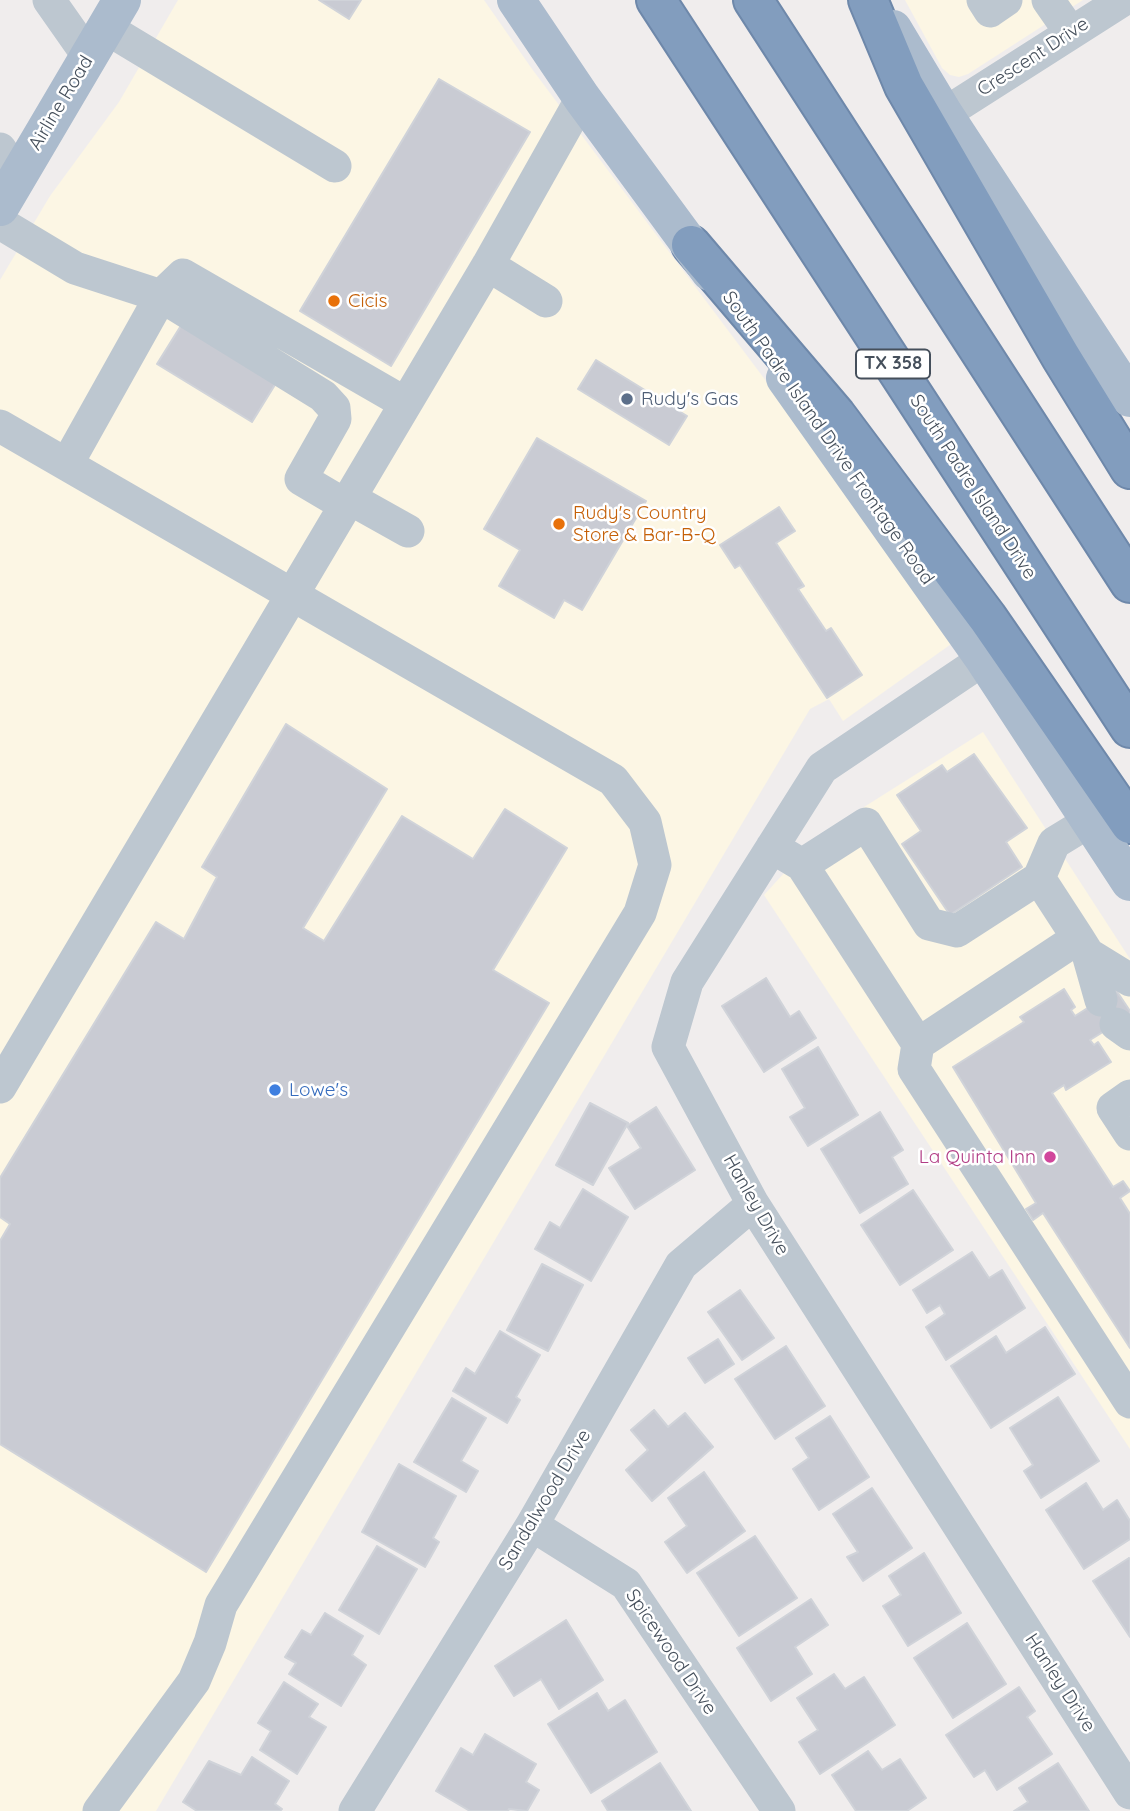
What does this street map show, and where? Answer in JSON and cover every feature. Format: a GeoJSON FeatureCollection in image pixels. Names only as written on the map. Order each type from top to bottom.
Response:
{"type":"FeatureCollection","features":[{"type":"Feature","properties":{"kind":"highway","name":"South Padre Island Drive"},"geometry":{"type":"LineString","coordinates":[[656,0],[1130,728]]}},
{"type":"Feature","properties":{"kind":"highway"},"geometry":{"type":"LineString","coordinates":[[753,0],[1130,583]]}},
{"type":"Feature","properties":{"kind":"highway"},"geometry":{"type":"LineString","coordinates":[[868,0],[904,86],[1061,357],[1130,469]]}},
{"type":"Feature","properties":{"kind":"highway"},"geometry":{"type":"LineString","coordinates":[[691,245],[836,415],[987,617],[1130,824]]}},
{"type":"Feature","properties":{"kind":"main road","name":"South Padre Island Drive Frontage Road"},"geometry":{"type":"LineString","coordinates":[[516,0],[582,98],[691,245],[985,659],[1130,882]]}},
{"type":"Feature","properties":{"kind":"main road"},"geometry":{"type":"LineString","coordinates":[[876,0],[944,114],[1130,398]]}},
{"type":"Feature","properties":{"kind":"main road","name":"Airline Road"},"geometry":{"type":"LineString","coordinates":[[4,192],[110,18]]}},
{"type":"Feature","properties":{"kind":"street"},"geometry":{"type":"LineString","coordinates":[[49,0],[110,18],[335,166]]}},
{"type":"Feature","properties":{"kind":"street"},"geometry":{"type":"LineString","coordinates":[[983,0],[990,11],[1006,0]]}},
{"type":"Feature","properties":{"kind":"street"},"geometry":{"type":"LineString","coordinates":[[1048,0],[1071,33]]}},
{"type":"Feature","properties":{"kind":"street","name":"Crescent Drive"},"geometry":{"type":"LineString","coordinates":[[944,114],[1123,0]]}},
{"type":"Feature","properties":{"kind":"street"},"geometry":{"type":"LineString","coordinates":[[0,1087],[488,265],[582,98]]}},
{"type":"Feature","properties":{"kind":"street"},"geometry":{"type":"LineString","coordinates":[[4,192],[75,268],[160,296],[323,396],[334,408],[335,419],[301,479],[408,531]]}},
{"type":"Feature","properties":{"kind":"street"},"geometry":{"type":"LineString","coordinates":[[488,265],[547,301]]}},
{"type":"Feature","properties":{"kind":"street"},"geometry":{"type":"LineString","coordinates":[[67,464],[160,296],[183,275],[404,403]]}},
{"type":"Feature","properties":{"kind":"street"},"geometry":{"type":"LineString","coordinates":[[5,440],[67,464],[613,780],[645,822],[655,865],[640,913],[220,1605],[210,1643],[194,1681],[99,1811]]}},
{"type":"Feature","properties":{"kind":"street","name":"Hanley Drive"},"geometry":{"type":"LineString","coordinates":[[985,659],[822,768],[687,982],[668,1047],[753,1204],[1130,1793]]}},
{"type":"Feature","properties":{"kind":"street"},"geometry":{"type":"LineString","coordinates":[[802,865],[866,824],[929,924],[957,931],[1039,878],[1054,843],[1090,821]]}},
{"type":"Feature","properties":{"kind":"street"},"geometry":{"type":"LineString","coordinates":[[772,847],[802,865],[918,1044],[914,1069],[1130,1402]]}},
{"type":"Feature","properties":{"kind":"street"},"geometry":{"type":"LineString","coordinates":[[1039,878],[1084,946],[1116,1019]]}},
{"type":"Feature","properties":{"kind":"street"},"geometry":{"type":"LineString","coordinates":[[918,1044],[1084,946]]}},
{"type":"Feature","properties":{"kind":"street"},"geometry":{"type":"LineString","coordinates":[[1084,946],[1130,980]]}},
{"type":"Feature","properties":{"kind":"street"},"geometry":{"type":"LineString","coordinates":[[1130,1096],[1113,1108],[1130,1134]]}},
{"type":"Feature","properties":{"kind":"street","name":"Sandalwood Drive"},"geometry":{"type":"LineString","coordinates":[[355,1811],[532,1525],[681,1265],[753,1204]]}},
{"type":"Feature","properties":{"kind":"street","name":"Spicewood Drive"},"geometry":{"type":"LineString","coordinates":[[532,1525],[626,1584],[779,1811]]}},
{"type":"Feature","properties":{"kind":"shaded area"},"geometry":{"type":"Polygon","coordinates":[[[178,0],[484,0],[532,69],[829,465],[954,642],[843,721],[829,699],[810,709],[156,1811],[0,1811],[0,280],[50,196],[119,102],[178,0]]]}},
{"type":"Feature","properties":{"kind":"shaded area"},"geometry":{"type":"Polygon","coordinates":[[[905,0],[1083,0],[968,74],[959,77],[950,75],[942,68],[905,0]]]}},
{"type":"Feature","properties":{"kind":"shaded area"},"geometry":{"type":"Polygon","coordinates":[[[983,732],[1130,959],[1130,1449],[764,895],[818,836],[983,732]]]}},
{"type":"Feature","properties":{"kind":"building"},"geometry":{"type":"Polygon","coordinates":[[[319,0],[361,0],[349,19],[319,0]]]}},
{"type":"Feature","properties":{"kind":"building"},"geometry":{"type":"Polygon","coordinates":[[[439,79],[530,132],[391,366],[300,311],[439,79]]]}},
{"type":"Feature","properties":{"kind":"building"},"geometry":{"type":"Polygon","coordinates":[[[187,316],[281,375],[252,422],[157,364],[187,316]]]}},
{"type":"Feature","properties":{"kind":"building"},"geometry":{"type":"Polygon","coordinates":[[[596,360],[687,416],[669,445],[578,389],[596,360]]]}},
{"type":"Feature","properties":{"kind":"building"},"geometry":{"type":"Polygon","coordinates":[[[537,438],[646,501],[582,610],[564,600],[554,618],[499,586],[520,550],[484,529],[537,438]]]}},
{"type":"Feature","properties":{"kind":"building"},"geometry":{"type":"Polygon","coordinates":[[[779,507],[795,531],[776,543],[804,586],[798,589],[826,631],[831,628],[862,675],[827,698],[740,565],[735,568],[720,545],[779,507]]]}},
{"type":"Feature","properties":{"kind":"building","name":"Lowe's"},"geometry":{"type":"Polygon","coordinates":[[[286,724],[387,789],[303,928],[324,941],[402,816],[473,859],[505,809],[567,848],[493,970],[549,1003],[206,1572],[0,1444],[0,1241],[10,1224],[0,1217],[0,1178],[156,922],[184,939],[217,877],[202,867],[286,724]]]}},
{"type":"Feature","properties":{"kind":"building"},"geometry":{"type":"Polygon","coordinates":[[[974,754],[1027,828],[1006,842],[1022,867],[950,915],[902,844],[921,831],[897,795],[942,765],[947,772],[974,754]]]}},
{"type":"Feature","properties":{"kind":"building"},"geometry":{"type":"Polygon","coordinates":[[[766,978],[790,1017],[799,1011],[816,1038],[764,1072],[722,1006],[766,978]]]}},
{"type":"Feature","properties":{"kind":"building","name":"La Quinta Inn"},"geometry":{"type":"Polygon","coordinates":[[[1064,989],[1075,1007],[1071,1010],[1075,1016],[1116,990],[1130,1011],[1130,1015],[1090,1040],[1094,1045],[1098,1042],[1111,1062],[1066,1090],[1064,1085],[1052,1093],[1113,1187],[1123,1181],[1130,1191],[1120,1198],[1130,1214],[1130,1348],[1043,1213],[1033,1220],[1026,1209],[1036,1203],[953,1067],[1024,1022],[1020,1017],[1064,989]]]}},
{"type":"Feature","properties":{"kind":"building"},"geometry":{"type":"Polygon","coordinates":[[[818,1047],[858,1115],[808,1146],[790,1117],[805,1108],[782,1069],[818,1047]]]}},
{"type":"Feature","properties":{"kind":"building"},"geometry":{"type":"Polygon","coordinates":[[[590,1103],[628,1123],[593,1185],[556,1165],[590,1103]]]}},
{"type":"Feature","properties":{"kind":"building"},"geometry":{"type":"Polygon","coordinates":[[[656,1107],[695,1170],[635,1209],[609,1168],[641,1148],[627,1126],[656,1107]]]}},
{"type":"Feature","properties":{"kind":"building"},"geometry":{"type":"Polygon","coordinates":[[[880,1112],[903,1150],[892,1157],[908,1184],[860,1213],[821,1149],[880,1112]]]}},
{"type":"Feature","properties":{"kind":"building"},"geometry":{"type":"Polygon","coordinates":[[[583,1189],[628,1217],[591,1281],[535,1249],[550,1222],[560,1228],[583,1189]]]}},
{"type":"Feature","properties":{"kind":"building"},"geometry":{"type":"Polygon","coordinates":[[[913,1190],[953,1250],[900,1285],[861,1225],[913,1190]]]}},
{"type":"Feature","properties":{"kind":"building"},"geometry":{"type":"Polygon","coordinates":[[[972,1252],[989,1278],[1002,1270],[1025,1308],[946,1360],[926,1327],[945,1314],[940,1305],[927,1313],[913,1290],[972,1252]]]}},
{"type":"Feature","properties":{"kind":"building"},"geometry":{"type":"Polygon","coordinates":[[[542,1264],[583,1285],[548,1351],[507,1330],[542,1264]]]}},
{"type":"Feature","properties":{"kind":"building"},"geometry":{"type":"Polygon","coordinates":[[[740,1290],[774,1338],[742,1360],[708,1312],[740,1290]]]}},
{"type":"Feature","properties":{"kind":"building"},"geometry":{"type":"Polygon","coordinates":[[[1045,1327],[1075,1374],[991,1428],[951,1366],[996,1336],[1006,1353],[1045,1327]]]}},
{"type":"Feature","properties":{"kind":"building"},"geometry":{"type":"Polygon","coordinates":[[[500,1331],[540,1355],[516,1397],[520,1400],[507,1423],[453,1391],[466,1368],[475,1374],[500,1331]]]}},
{"type":"Feature","properties":{"kind":"building"},"geometry":{"type":"Polygon","coordinates":[[[718,1339],[734,1364],[705,1383],[688,1358],[718,1339]]]}},
{"type":"Feature","properties":{"kind":"building"},"geometry":{"type":"Polygon","coordinates":[[[786,1346],[825,1406],[775,1439],[735,1379],[786,1346]]]}},
{"type":"Feature","properties":{"kind":"building"},"geometry":{"type":"Polygon","coordinates":[[[1058,1397],[1099,1461],[1041,1498],[1024,1471],[1033,1465],[1010,1428],[1058,1397]]]}},
{"type":"Feature","properties":{"kind":"building"},"geometry":{"type":"Polygon","coordinates":[[[452,1398],[486,1418],[461,1461],[478,1471],[466,1492],[414,1462],[452,1398]]]}},
{"type":"Feature","properties":{"kind":"building"},"geometry":{"type":"Polygon","coordinates":[[[654,1410],[668,1427],[685,1413],[713,1447],[652,1501],[626,1470],[648,1450],[631,1430],[654,1410]]]}},
{"type":"Feature","properties":{"kind":"building"},"geometry":{"type":"Polygon","coordinates":[[[830,1416],[869,1477],[819,1510],[793,1469],[809,1458],[796,1438],[830,1416]]]}},
{"type":"Feature","properties":{"kind":"building"},"geometry":{"type":"Polygon","coordinates":[[[399,1464],[456,1496],[433,1538],[439,1542],[425,1567],[362,1532],[399,1464]]]}},
{"type":"Feature","properties":{"kind":"building"},"geometry":{"type":"Polygon","coordinates":[[[704,1472],[745,1531],[687,1573],[665,1542],[687,1526],[668,1498],[704,1472]]]}},
{"type":"Feature","properties":{"kind":"building"},"geometry":{"type":"Polygon","coordinates":[[[1086,1483],[1103,1510],[1117,1500],[1130,1521],[1130,1539],[1084,1569],[1046,1510],[1086,1483]]]}},
{"type":"Feature","properties":{"kind":"building"},"geometry":{"type":"Polygon","coordinates":[[[872,1488],[912,1548],[863,1581],[847,1557],[858,1552],[833,1514],[872,1488]]]}},
{"type":"Feature","properties":{"kind":"building"},"geometry":{"type":"Polygon","coordinates":[[[755,1536],[797,1598],[739,1636],[697,1573],[755,1536]]]}},
{"type":"Feature","properties":{"kind":"building"},"geometry":{"type":"Polygon","coordinates":[[[377,1546],[417,1569],[379,1634],[339,1610],[377,1546]]]}},
{"type":"Feature","properties":{"kind":"building"},"geometry":{"type":"Polygon","coordinates":[[[924,1553],[961,1613],[908,1646],[883,1606],[901,1595],[889,1576],[924,1553]]]}},
{"type":"Feature","properties":{"kind":"building"},"geometry":{"type":"Polygon","coordinates":[[[1129,1558],[1130,1560],[1130,1637],[1093,1581],[1129,1558]]]}},
{"type":"Feature","properties":{"kind":"building"},"geometry":{"type":"Polygon","coordinates":[[[811,1599],[828,1625],[795,1647],[812,1674],[771,1701],[737,1648],[811,1599]]]}},
{"type":"Feature","properties":{"kind":"building"},"geometry":{"type":"Polygon","coordinates":[[[325,1613],[363,1636],[352,1655],[366,1665],[341,1706],[289,1674],[296,1663],[285,1657],[302,1630],[311,1635],[325,1613]]]}},
{"type":"Feature","properties":{"kind":"building"},"geometry":{"type":"Polygon","coordinates":[[[566,1620],[603,1680],[559,1709],[541,1679],[514,1696],[495,1666],[566,1620]]]}},
{"type":"Feature","properties":{"kind":"building"},"geometry":{"type":"Polygon","coordinates":[[[967,1623],[1006,1684],[953,1718],[914,1658],[967,1623]]]}},
{"type":"Feature","properties":{"kind":"building"},"geometry":{"type":"Polygon","coordinates":[[[834,1674],[845,1689],[864,1677],[895,1725],[820,1774],[799,1742],[818,1730],[797,1698],[834,1674]]]}},
{"type":"Feature","properties":{"kind":"building"},"geometry":{"type":"Polygon","coordinates":[[[284,1682],[318,1704],[309,1717],[326,1727],[297,1774],[260,1750],[271,1731],[258,1723],[284,1682]]]}},
{"type":"Feature","properties":{"kind":"building"},"geometry":{"type":"Polygon","coordinates":[[[1019,1687],[1035,1711],[1027,1717],[1052,1754],[997,1790],[985,1770],[974,1777],[946,1735],[1019,1687]]]}},
{"type":"Feature","properties":{"kind":"building"},"geometry":{"type":"Polygon","coordinates":[[[597,1693],[608,1711],[625,1700],[657,1752],[591,1793],[548,1724],[597,1693]]]}},
{"type":"Feature","properties":{"kind":"building"},"geometry":{"type":"Polygon","coordinates":[[[485,1734],[536,1764],[526,1782],[539,1790],[527,1811],[470,1811],[436,1791],[461,1748],[473,1755],[485,1734]]]}},
{"type":"Feature","properties":{"kind":"building"},"geometry":{"type":"Polygon","coordinates":[[[868,1751],[882,1770],[900,1759],[926,1798],[907,1811],[856,1811],[832,1775],[868,1751]]]}},
{"type":"Feature","properties":{"kind":"building"},"geometry":{"type":"Polygon","coordinates":[[[252,1757],[289,1781],[275,1804],[282,1809],[280,1811],[197,1811],[183,1802],[209,1761],[241,1775],[252,1757]]]}},
{"type":"Feature","properties":{"kind":"building"},"geometry":{"type":"Polygon","coordinates":[[[660,1763],[691,1811],[608,1811],[602,1801],[660,1763]]]}},
{"type":"Feature","properties":{"kind":"building"},"geometry":{"type":"Polygon","coordinates":[[[1058,1763],[1089,1811],[1014,1811],[1028,1802],[1019,1788],[1058,1763]]]}},
{"type":"Feature","properties":{"kind":"place","name":"Cicis"},"geometry":{"type":"Point","coordinates":[334,301]}},
{"type":"Feature","properties":{"kind":"place","name":"Rudy's Gas"},"geometry":{"type":"Point","coordinates":[627,399]}},
{"type":"Feature","properties":{"kind":"place","name":"Rudy's Country Store & Bar-B-Q"},"geometry":{"type":"Point","coordinates":[559,524]}},
{"type":"Feature","properties":{"kind":"place","name":"Lowe's"},"geometry":{"type":"Point","coordinates":[275,1090]}},
{"type":"Feature","properties":{"kind":"place","name":"La Quinta Inn"},"geometry":{"type":"Point","coordinates":[1050,1157]}}]}
